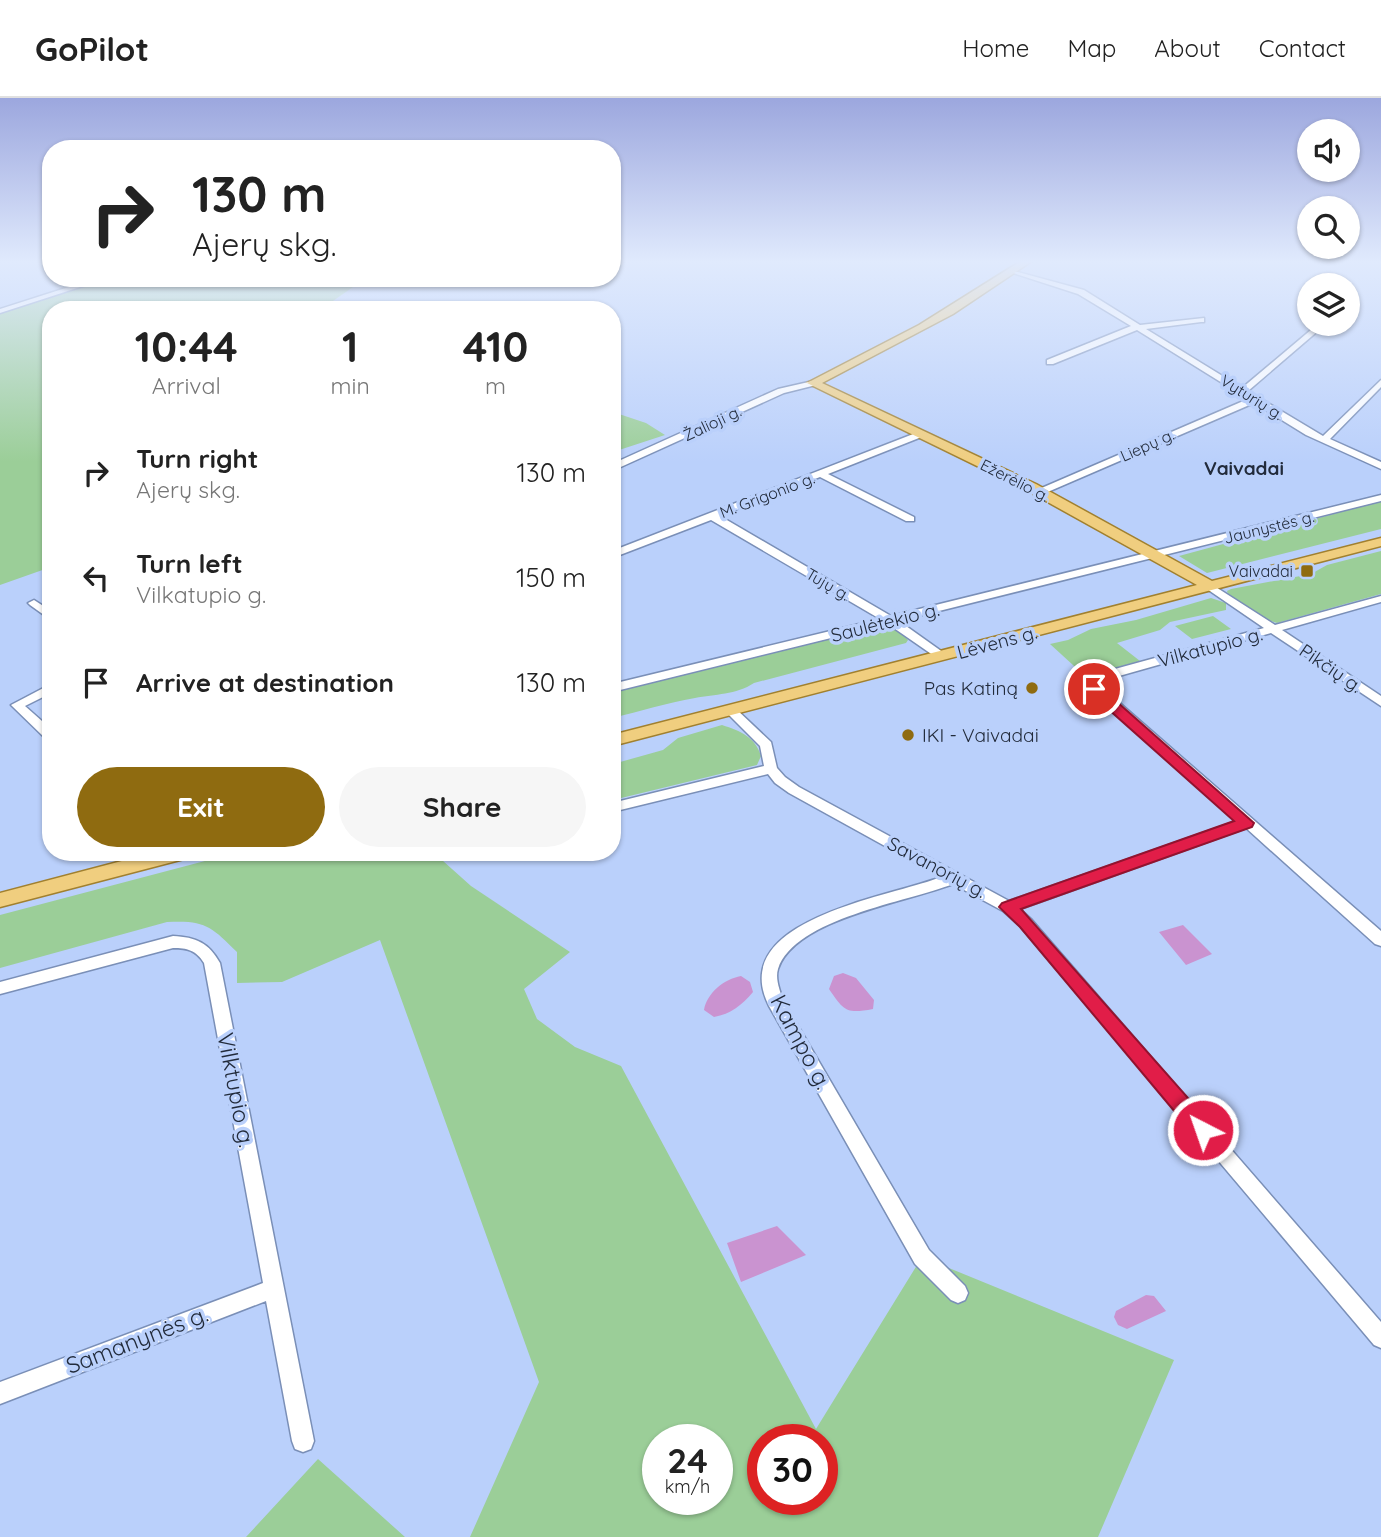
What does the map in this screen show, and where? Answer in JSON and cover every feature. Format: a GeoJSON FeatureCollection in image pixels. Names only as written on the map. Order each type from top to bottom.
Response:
{"type":"FeatureCollection","features":[{"type":"Feature","properties":{"kind":"main road"},"geometry":{"type":"LineString","coordinates":[[813,383],[885,348],[918,328]]}},
{"type":"Feature","properties":{"kind":"main road","name":"Ežerėlio g."},"geometry":{"type":"LineString","coordinates":[[813,383],[1040,492],[1211,587]]}},
{"type":"Feature","properties":{"kind":"main road","name":"Lėvens g."},"geometry":{"type":"LineString","coordinates":[[621,739],[1381,542]]}},
{"type":"Feature","properties":{"kind":"main road"},"geometry":{"type":"LineString","coordinates":[[0,900],[139,861]]}},
{"type":"Feature","properties":{"kind":"street"},"geometry":{"type":"LineString","coordinates":[[1050,362],[1137,328]]}},
{"type":"Feature","properties":{"kind":"street","name":"Vyturių g."},"geometry":{"type":"LineString","coordinates":[[1142,328],[1324,440],[1381,466]]}},
{"type":"Feature","properties":{"kind":"street"},"geometry":{"type":"LineString","coordinates":[[1243,391],[1308,336]]}},
{"type":"Feature","properties":{"kind":"street"},"geometry":{"type":"LineString","coordinates":[[1324,440],[1381,382]]}},
{"type":"Feature","properties":{"kind":"street","name":"Žalioji g."},"geometry":{"type":"LineString","coordinates":[[621,464],[781,391],[813,383]]}},
{"type":"Feature","properties":{"kind":"street","name":"Liepų g."},"geometry":{"type":"LineString","coordinates":[[1040,492],[1255,399]]}},
{"type":"Feature","properties":{"kind":"street","name":"M. Grigonio g."},"geometry":{"type":"LineString","coordinates":[[621,551],[921,434]]}},
{"type":"Feature","properties":{"kind":"street"},"geometry":{"type":"LineString","coordinates":[[821,474],[910,519]]}},
{"type":"Feature","properties":{"kind":"street","name":"Jaunystės g."},"geometry":{"type":"LineString","coordinates":[[1157,555],[1381,498]]}},
{"type":"Feature","properties":{"kind":"street","name":"Tujų g."},"geometry":{"type":"LineString","coordinates":[[712,516],[891,621],[940,656]]}},
{"type":"Feature","properties":{"kind":"street","name":"Saulėtekio g."},"geometry":{"type":"LineString","coordinates":[[621,686],[1157,555]]}},
{"type":"Feature","properties":{"kind":"street","name":"Pikčių g."},"geometry":{"type":"LineString","coordinates":[[1211,587],[1381,702]]}},
{"type":"Feature","properties":{"kind":"street","name":"Vilkatupio g."},"geometry":{"type":"LineString","coordinates":[[1381,599],[1108,675],[1091,684],[1381,940]]}},
{"type":"Feature","properties":{"kind":"street"},"geometry":{"type":"LineString","coordinates":[[34,603],[42,610]]}},
{"type":"Feature","properties":{"kind":"street"},"geometry":{"type":"LineString","coordinates":[[42,692],[17,705],[42,728]]}},
{"type":"Feature","properties":{"kind":"street"},"geometry":{"type":"LineString","coordinates":[[621,806],[771,769],[766,745],[731,711]]}},
{"type":"Feature","properties":{"kind":"street","name":"Savanorių g."},"geometry":{"type":"LineString","coordinates":[[771,769],[794,790],[956,877],[1008,907],[1026,923],[1381,1338]]}},
{"type":"Feature","properties":{"kind":"street"},"geometry":{"type":"LineString","coordinates":[[1008,907],[1246,823]]}},
{"type":"Feature","properties":{"kind":"street","name":"Kampo g."},"geometry":{"type":"LineString","coordinates":[[956,877],[809,925],[780,946],[769,971],[775,1001],[922,1257],[958,1293]]}},
{"type":"Feature","properties":{"kind":"street","name":"Vilktupio g."},"geometry":{"type":"LineString","coordinates":[[0,988],[173,942],[188,942],[200,946],[208,954],[212,963],[303,1441]]}},
{"type":"Feature","properties":{"kind":"street","name":"Samanynės g."},"geometry":{"type":"LineString","coordinates":[[0,1393],[275,1288]]}},
{"type":"Feature","properties":{"kind":"green space"},"geometry":{"type":"Polygon","coordinates":[[[0,328],[42,328],[42,570],[0,585],[0,328]]]}},
{"type":"Feature","properties":{"kind":"green space"},"geometry":{"type":"Polygon","coordinates":[[[621,415],[646,423],[665,435],[621,449],[621,415]]]}},
{"type":"Feature","properties":{"kind":"green space"},"geometry":{"type":"Polygon","coordinates":[[[1381,501],[1381,529],[1207,573],[1179,556],[1381,501]]]}},
{"type":"Feature","properties":{"kind":"green space"},"geometry":{"type":"Polygon","coordinates":[[[1381,551],[1381,594],[1277,623],[1265,619],[1228,595],[1227,591],[1231,589],[1311,574],[1327,565],[1381,551]]]}},
{"type":"Feature","properties":{"kind":"green space"},"geometry":{"type":"Polygon","coordinates":[[[1211,598],[1226,603],[1226,610],[1170,622],[1160,630],[1117,643],[1140,661],[1085,676],[1050,644],[1068,640],[1091,629],[1136,620],[1211,598]]]}},
{"type":"Feature","properties":{"kind":"green space"},"geometry":{"type":"Polygon","coordinates":[[[1213,616],[1231,629],[1192,639],[1175,626],[1213,616]]]}},
{"type":"Feature","properties":{"kind":"green space"},"geometry":{"type":"Polygon","coordinates":[[[891,621],[908,640],[906,643],[754,683],[733,692],[674,702],[621,716],[621,686],[891,621]]]}},
{"type":"Feature","properties":{"kind":"green space"},"geometry":{"type":"Polygon","coordinates":[[[722,725],[751,739],[761,756],[757,765],[621,798],[621,762],[663,750],[678,738],[722,725]]]}},
{"type":"Feature","properties":{"kind":"green space"},"geometry":{"type":"Polygon","coordinates":[[[205,861],[443,861],[471,886],[570,952],[524,989],[537,1019],[575,1047],[621,1066],[813,1424],[747,1424],[747,1515],[838,1515],[838,1424],[819,1424],[922,1257],[1174,1360],[1098,1537],[470,1537],[539,1382],[380,940],[282,982],[237,983],[237,952],[220,936],[199,924],[167,922],[0,968],[0,915],[205,861]]]}},
{"type":"Feature","properties":{"kind":"green space"},"geometry":{"type":"Polygon","coordinates":[[[318,1459],[405,1537],[246,1537],[318,1459]]]}},
{"type":"Feature","properties":{"kind":"shaded area"},"geometry":{"type":"Polygon","coordinates":[[[1183,925],[1212,954],[1186,965],[1159,932],[1183,925]]]}},
{"type":"Feature","properties":{"kind":"shaded area"},"geometry":{"type":"Polygon","coordinates":[[[843,973],[856,978],[874,1000],[873,1009],[851,1011],[838,1002],[829,989],[834,976],[843,973]]]}},
{"type":"Feature","properties":{"kind":"shaded area"},"geometry":{"type":"Polygon","coordinates":[[[741,976],[750,982],[753,992],[745,1001],[720,1016],[714,1017],[704,1010],[717,988],[728,980],[741,976]]]}},
{"type":"Feature","properties":{"kind":"shaded area"},"geometry":{"type":"Polygon","coordinates":[[[777,1226],[806,1255],[741,1282],[727,1243],[777,1226]]]}},
{"type":"Feature","properties":{"kind":"shaded area"},"geometry":{"type":"Polygon","coordinates":[[[1146,1295],[1154,1296],[1166,1311],[1127,1329],[1118,1325],[1114,1317],[1116,1311],[1146,1295]]]}},
{"type":"Feature","properties":{"kind":"place","name":"Vaivadai"},"geometry":{"type":"Point","coordinates":[1307,571]}},
{"type":"Feature","properties":{"kind":"place","name":"Pas Katiną"},"geometry":{"type":"Point","coordinates":[1032,688]}},
{"type":"Feature","properties":{"kind":"place","name":"IKI - Vaivadai"},"geometry":{"type":"Point","coordinates":[908,735]}},
{"type":"Feature","properties":{"kind":"district","name":"Vaivadai"},"geometry":{"type":"Point","coordinates":[1244,468]}},
{"type":"Feature","properties":{"kind":"route"},"geometry":{"type":"LineString","coordinates":[[1094,689],[1246,823],[1008,907],[1026,923],[1203,1130]]}}]}
